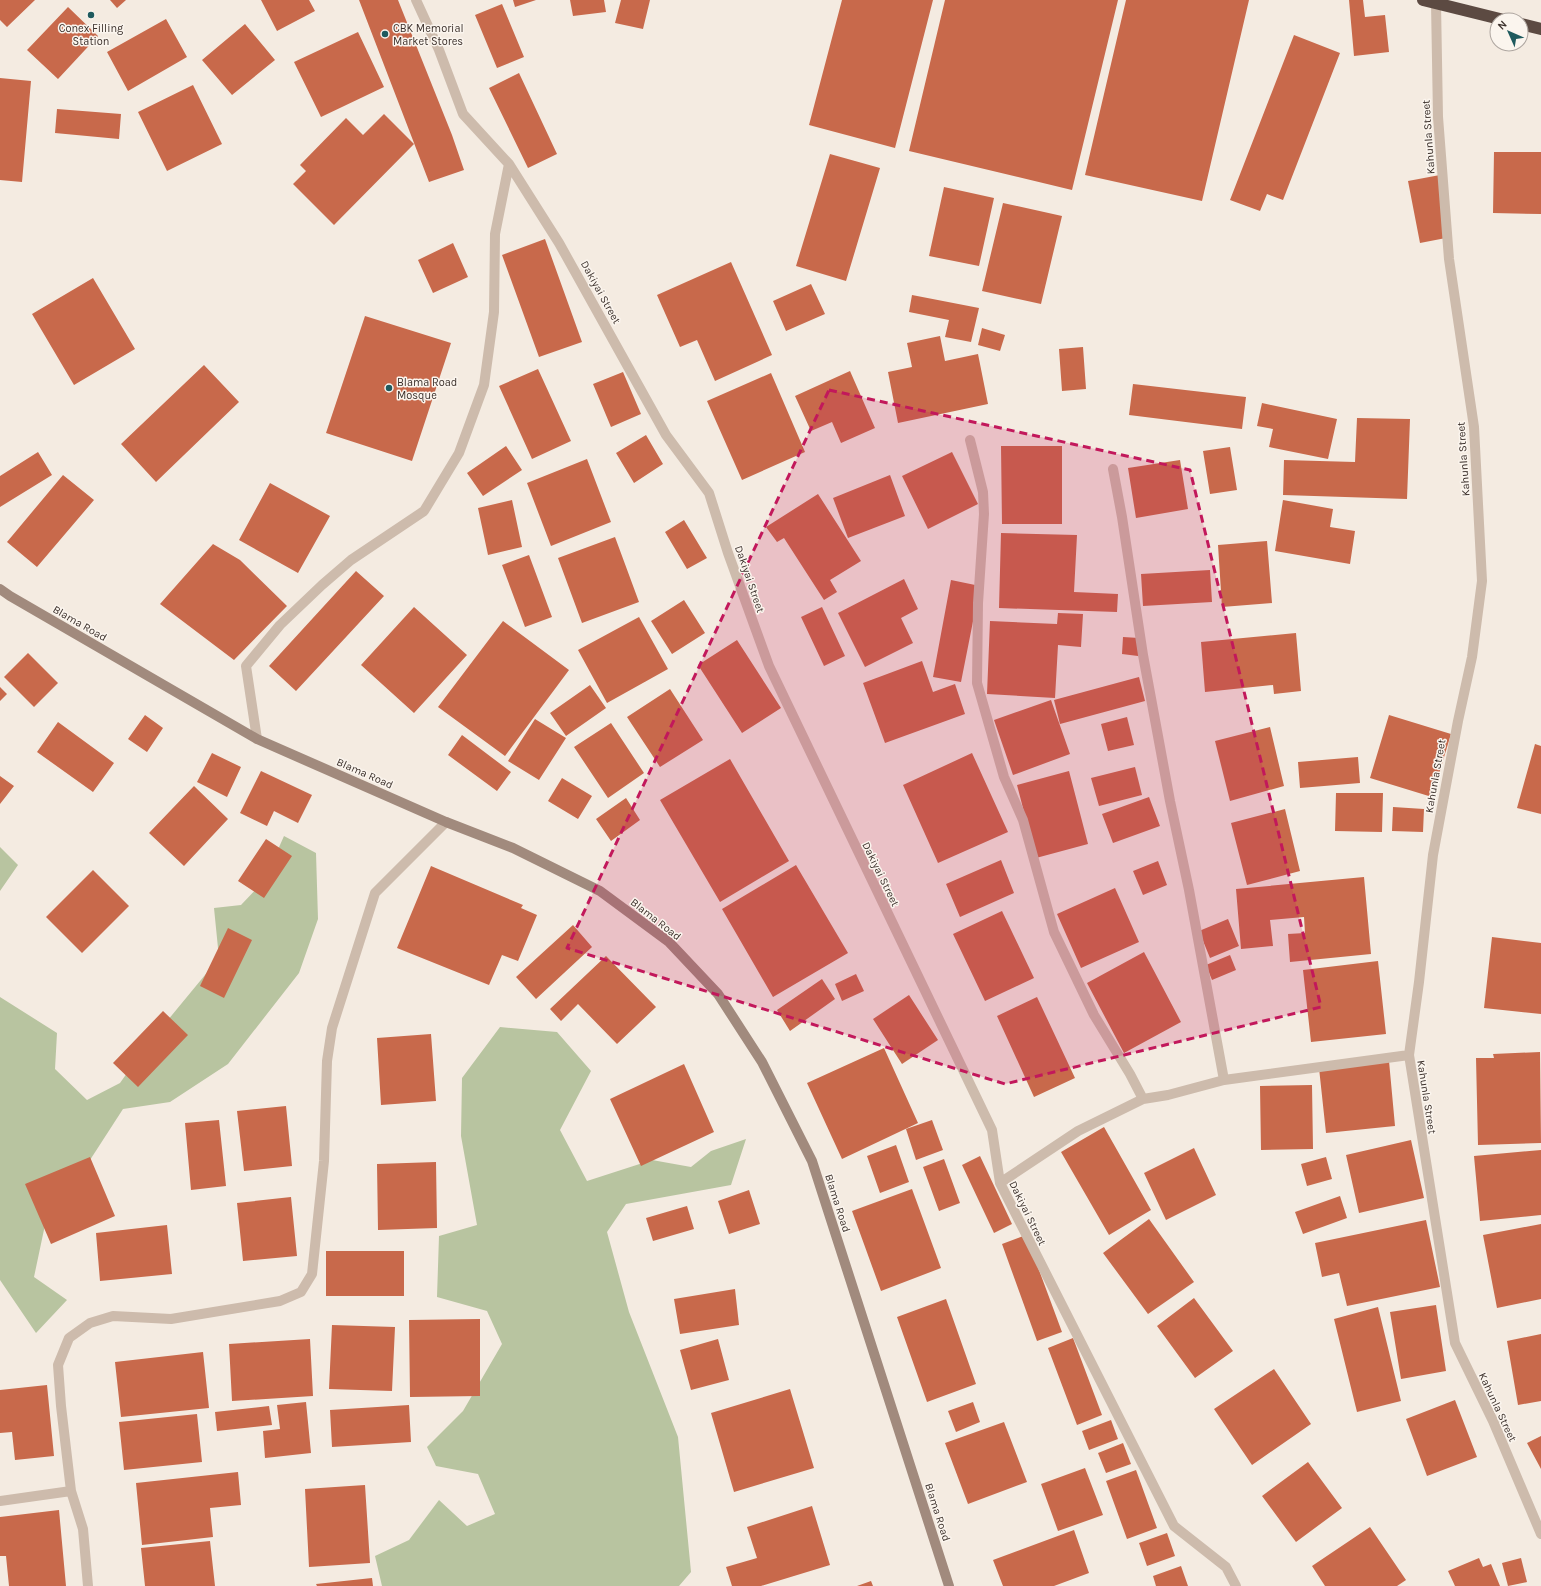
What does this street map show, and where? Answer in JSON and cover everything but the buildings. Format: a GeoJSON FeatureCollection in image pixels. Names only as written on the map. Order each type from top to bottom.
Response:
{"type":"FeatureCollection","features":[{"type":"Feature","properties":{"kind":"highway"},"geometry":{"type":"LineString","coordinates":[[1423,0],[1489,16]]}},
{"type":"Feature","properties":{"kind":"highway"},"geometry":{"type":"LineString","coordinates":[[1529,26],[1541,29]]}},
{"type":"Feature","properties":{"kind":"street","name":"Dakiyai Street"},"geometry":{"type":"LineString","coordinates":[[416,0],[439,50],[463,114],[509,164],[559,243],[666,435],[709,493],[728,553],[768,666],[992,1130],[1000,1183],[1174,1526],[1226,1567],[1236,1586]]}},
{"type":"Feature","properties":{"kind":"street","name":"Kahunla Street"},"geometry":{"type":"LineString","coordinates":[[1436,3],[1438,125],[1449,259],[1474,427],[1482,581],[1472,657],[1458,721],[1433,855],[1419,982],[1409,1055],[1454,1343],[1493,1421],[1541,1534]]}},
{"type":"Feature","properties":{"kind":"street"},"geometry":{"type":"LineString","coordinates":[[257,739],[246,666],[280,625],[340,570],[374,544],[424,511],[458,453],[484,384],[494,312],[495,234],[509,164]]}},
{"type":"Feature","properties":{"kind":"street"},"geometry":{"type":"LineString","coordinates":[[970,440],[983,492],[984,514],[978,603],[977,683],[1004,777],[1023,820],[1054,932],[1094,1015],[1130,1074],[1143,1099]]}},
{"type":"Feature","properties":{"kind":"street"},"geometry":{"type":"LineString","coordinates":[[1113,469],[1143,655],[1224,1080]]}},
{"type":"Feature","properties":{"kind":"street","name":"Blama Road"},"geometry":{"type":"LineString","coordinates":[[0,589],[257,739],[446,822],[513,848],[600,891],[669,942],[718,994],[762,1062],[812,1161],[949,1586]]}},
{"type":"Feature","properties":{"kind":"street"},"geometry":{"type":"LineString","coordinates":[[88,1586],[83,1529],[71,1491],[58,1365],[68,1338],[90,1322],[113,1316],[171,1319],[280,1301],[301,1292],[312,1274],[324,1161],[327,1061],[332,1028],[374,893],[446,822]]}},
{"type":"Feature","properties":{"kind":"street"},"geometry":{"type":"LineString","coordinates":[[1000,1183],[1078,1131],[1143,1099],[1168,1095],[1224,1080],[1409,1055]]}},
{"type":"Feature","properties":{"kind":"street"},"geometry":{"type":"LineString","coordinates":[[0,1501],[71,1491]]}},
{"type":"Feature","properties":{"kind":"highlighted area"},"geometry":{"type":"Polygon","coordinates":[[[829,390],[1190,470],[1321,1007],[1005,1084],[567,948],[829,390]]]}},
{"type":"Feature","properties":{"kind":"green space"},"geometry":{"type":"Polygon","coordinates":[[[284,836],[316,853],[318,919],[299,973],[228,1064],[170,1102],[123,1109],[79,1177],[49,1206],[34,1277],[67,1300],[36,1333],[0,1280],[0,997],[57,1033],[55,1069],[87,1100],[120,1083],[144,1049],[219,958],[214,908],[241,905],[264,881],[284,836]]]}},
{"type":"Feature","properties":{"kind":"green space"},"geometry":{"type":"Polygon","coordinates":[[[0,847],[18,865],[0,891],[0,847]]]}},
{"type":"Feature","properties":{"kind":"green space"},"geometry":{"type":"Polygon","coordinates":[[[500,1027],[557,1032],[591,1071],[560,1130],[587,1181],[652,1160],[691,1167],[711,1151],[746,1139],[731,1185],[626,1204],[607,1232],[629,1312],[678,1437],[691,1572],[679,1586],[382,1586],[375,1556],[409,1540],[439,1500],[467,1526],[495,1514],[478,1474],[436,1466],[427,1447],[463,1411],[502,1344],[487,1311],[437,1297],[439,1236],[477,1225],[461,1136],[462,1078],[500,1027]]]}},
{"type":"Feature","properties":{"kind":"place","name":"Conex Filling Station"},"geometry":{"type":"Point","coordinates":[91,15]}},
{"type":"Feature","properties":{"kind":"place","name":"CBK Memorial Market Stores"},"geometry":{"type":"Point","coordinates":[385,34]}},
{"type":"Feature","properties":{"kind":"place","name":"Blama Road Mosque"},"geometry":{"type":"Point","coordinates":[389,388]}}]}
